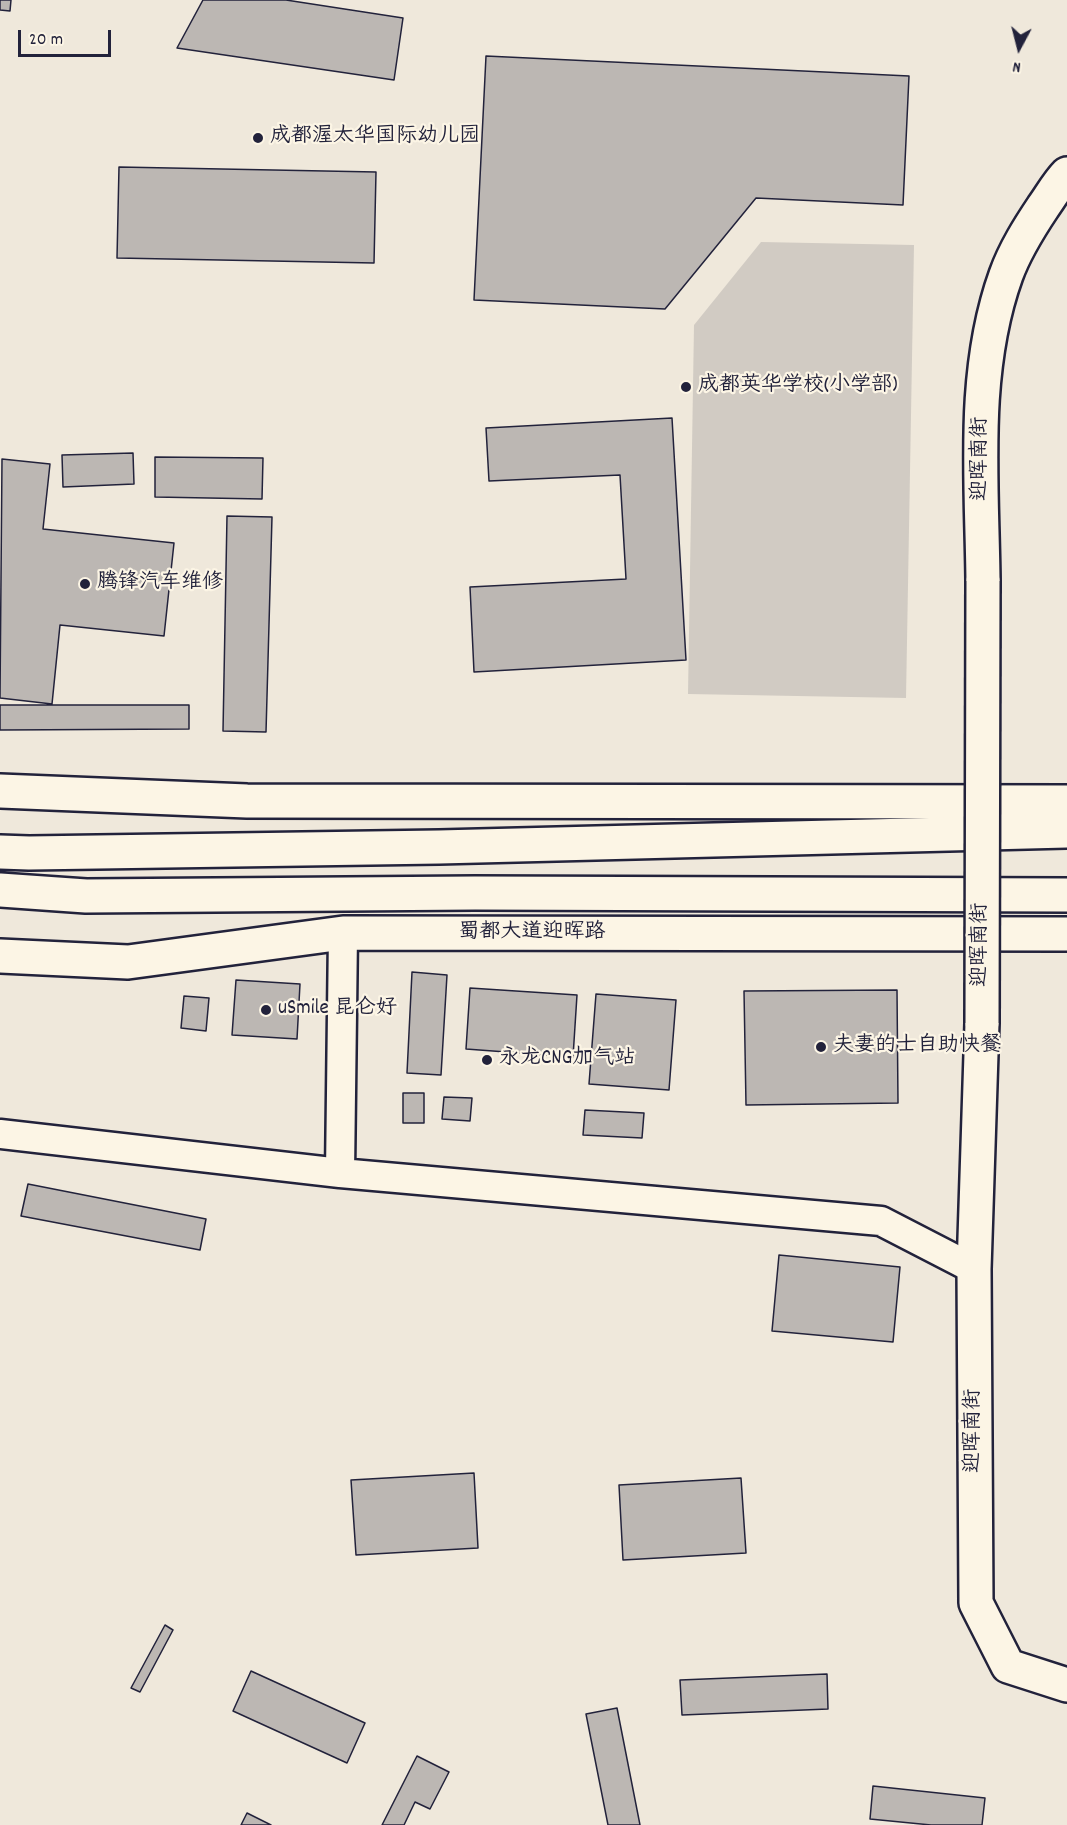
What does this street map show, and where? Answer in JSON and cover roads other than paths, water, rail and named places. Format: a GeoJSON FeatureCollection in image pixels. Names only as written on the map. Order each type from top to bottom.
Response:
{"type":"FeatureCollection","features":[{"type":"Feature","properties":{"kind":"main road","name":"迎晖南街"},"geometry":{"type":"LineString","coordinates":[[1067,174],[1026,232],[1006,273],[992,324],[984,374],[982,416],[982,1023],[974,1269],[976,1603],[1008,1666],[1067,1685]]}},
{"type":"Feature","properties":{"kind":"main road"},"geometry":{"type":"LineString","coordinates":[[0,791],[258,801],[1067,802]]}},
{"type":"Feature","properties":{"kind":"main road"},"geometry":{"type":"LineString","coordinates":[[0,852],[439,847],[1067,831]]}},
{"type":"Feature","properties":{"kind":"main road","name":"蜀都大道迎晖路"},"geometry":{"type":"LineString","coordinates":[[0,890],[86,896],[463,893],[1067,895]]}},
{"type":"Feature","properties":{"kind":"main road","name":"蜀都大道迎晖路"},"geometry":{"type":"LineString","coordinates":[[0,956],[128,962],[343,933],[1067,934]]}},
{"type":"Feature","properties":{"kind":"street"},"geometry":{"type":"LineString","coordinates":[[340,1173],[343,933]]}},
{"type":"Feature","properties":{"kind":"street"},"geometry":{"type":"LineString","coordinates":[[0,1134],[340,1173],[881,1221],[974,1269]]}},
{"type":"Feature","properties":{"kind":"place","name":"成都渥太华国际幼儿园"},"geometry":{"type":"Point","coordinates":[258,138]}},
{"type":"Feature","properties":{"kind":"place","name":"成都英华学校(小学部)"},"geometry":{"type":"Point","coordinates":[686,387]}},
{"type":"Feature","properties":{"kind":"place","name":"腾锋汽车维修"},"geometry":{"type":"Point","coordinates":[85,584]}},
{"type":"Feature","properties":{"kind":"place","name":"uSmile 昆仑好"},"geometry":{"type":"Point","coordinates":[266,1010]}},
{"type":"Feature","properties":{"kind":"place","name":"夫妻的士自助快餐"},"geometry":{"type":"Point","coordinates":[821,1047]}},
{"type":"Feature","properties":{"kind":"place","name":"永龙CNG加气站"},"geometry":{"type":"Point","coordinates":[487,1060]}}]}
